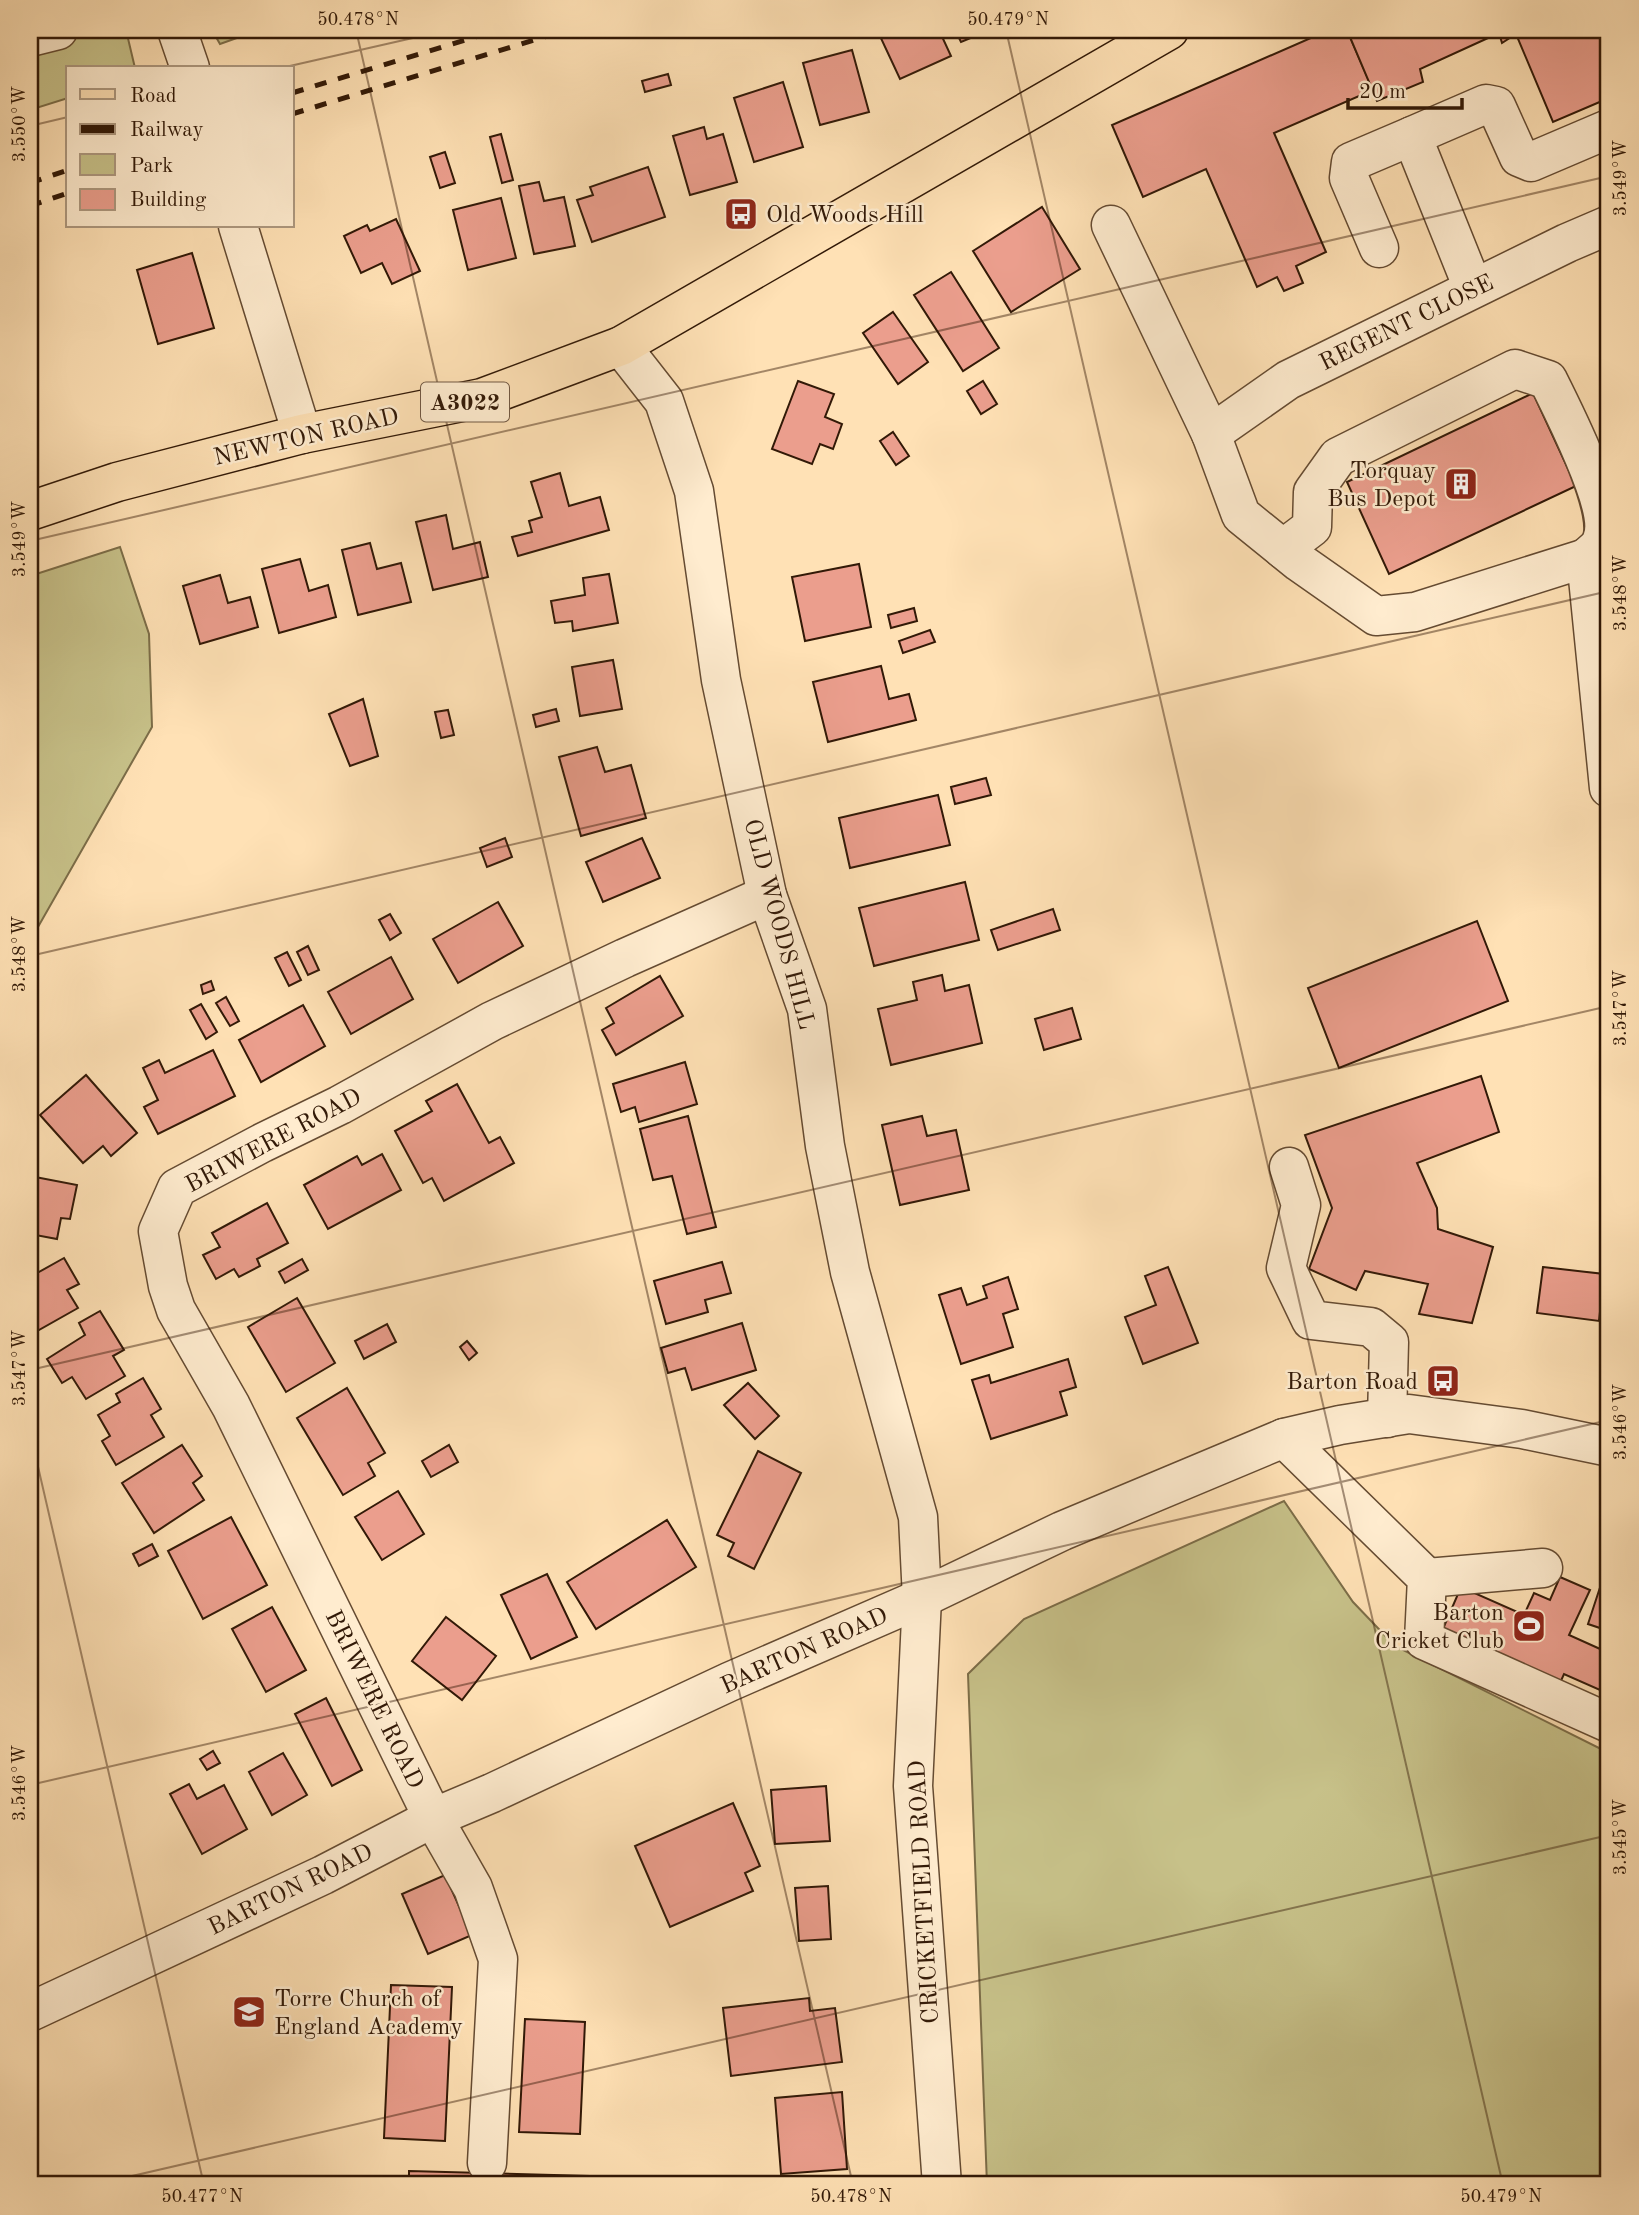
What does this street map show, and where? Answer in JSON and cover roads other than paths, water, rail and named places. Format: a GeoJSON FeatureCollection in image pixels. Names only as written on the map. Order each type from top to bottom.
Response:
{"type":"FeatureCollection","features":[{"type":"Feature","properties":{"kind":"main road","name":"A3022"},"geometry":{"type":"LineString","coordinates":[[621,346],[1169,30]]}},
{"type":"Feature","properties":{"kind":"main road","name":"NEWTON ROAD"},"geometry":{"type":"LineString","coordinates":[[30,511],[117,482],[302,434],[482,398],[621,346]]}},
{"type":"Feature","properties":{"kind":"street"},"geometry":{"type":"LineString","coordinates":[[30,37],[58,30]]}},
{"type":"Feature","properties":{"kind":"street"},"geometry":{"type":"LineString","coordinates":[[1379,248],[1349,178],[1351,162],[1486,104],[1496,106],[1519,158],[1531,162],[1606,130]]}},
{"type":"Feature","properties":{"kind":"street"},"geometry":{"type":"LineString","coordinates":[[1412,136],[1473,288]]}},
{"type":"Feature","properties":{"kind":"street"},"geometry":{"type":"LineString","coordinates":[[1111,225],[1211,434],[1241,515],[1283,549],[1376,616],[1415,612],[1586,558],[1602,542],[1604,515],[1584,458],[1548,380],[1515,369],[1338,457],[1312,492],[1312,527],[1283,549]]}},
{"type":"Feature","properties":{"kind":"street","name":"REGENT CLOSE"},"geometry":{"type":"LineString","coordinates":[[1211,434],[1288,380],[1473,288],[1609,225]]}},
{"type":"Feature","properties":{"kind":"street"},"geometry":{"type":"LineString","coordinates":[[239,228],[302,434]]}},
{"type":"Feature","properties":{"kind":"street","name":"OLD WOODS HILL"},"geometry":{"type":"LineString","coordinates":[[621,346],[664,401],[694,491],[721,680],[767,895],[807,1009],[825,1146],[850,1272],[918,1517],[922,1598]]}},
{"type":"Feature","properties":{"kind":"street"},"geometry":{"type":"LineString","coordinates":[[1586,558],[1609,788]]}},
{"type":"Feature","properties":{"kind":"street","name":"BRIWERE ROAD"},"geometry":{"type":"LineString","coordinates":[[487,2163],[498,1959],[473,1888],[433,1818],[237,1417],[176,1310],[168,1286],[158,1231],[177,1188],[340,1105],[492,1021],[767,895]]}},
{"type":"Feature","properties":{"kind":"street"},"geometry":{"type":"LineString","coordinates":[[1289,1167],[1301,1205],[1286,1268],[1311,1320],[1371,1327],[1389,1342],[1387,1418]]}},
{"type":"Feature","properties":{"kind":"street","name":"BARTON ROAD"},"geometry":{"type":"LineString","coordinates":[[32,2008],[323,1875],[433,1818],[729,1682],[922,1598],[1062,1531],[1284,1438],[1340,1425],[1409,1414],[1522,1429],[1609,1447]]}},
{"type":"Feature","properties":{"kind":"street"},"geometry":{"type":"LineString","coordinates":[[1284,1438],[1427,1578],[1424,1640],[1609,1723]]}},
{"type":"Feature","properties":{"kind":"street"},"geometry":{"type":"LineString","coordinates":[[1427,1578],[1543,1568]]}},
{"type":"Feature","properties":{"kind":"street","name":"CRICKETFIELD ROAD"},"geometry":{"type":"LineString","coordinates":[[922,1598],[913,1786],[942,2185]]}},
{"type":"Feature","properties":{"kind":"railway"},"geometry":{"type":"LineString","coordinates":[[294,92],[498,30]]}},
{"type":"Feature","properties":{"kind":"railway"},"geometry":{"type":"LineString","coordinates":[[294,113],[567,30]]}},
{"type":"Feature","properties":{"kind":"railway"},"geometry":{"type":"LineString","coordinates":[[30,183],[66,171]]}},
{"type":"Feature","properties":{"kind":"railway"},"geometry":{"type":"LineString","coordinates":[[30,206],[66,194]]}},
{"type":"Feature","properties":{"kind":"place","name":"Old Woods Hill"},"geometry":{"type":"Point","coordinates":[741,214]}},
{"type":"Feature","properties":{"kind":"place","name":"Torquay Bus Depot"},"geometry":{"type":"Point","coordinates":[1461,484]}},
{"type":"Feature","properties":{"kind":"place","name":"Barton Road"},"geometry":{"type":"Point","coordinates":[1443,1381]}},
{"type":"Feature","properties":{"kind":"place","name":"Barton Cricket Club"},"geometry":{"type":"Point","coordinates":[1529,1626]}},
{"type":"Feature","properties":{"kind":"place","name":"Torre Church of England Academy"},"geometry":{"type":"Point","coordinates":[249,2012]}}]}
